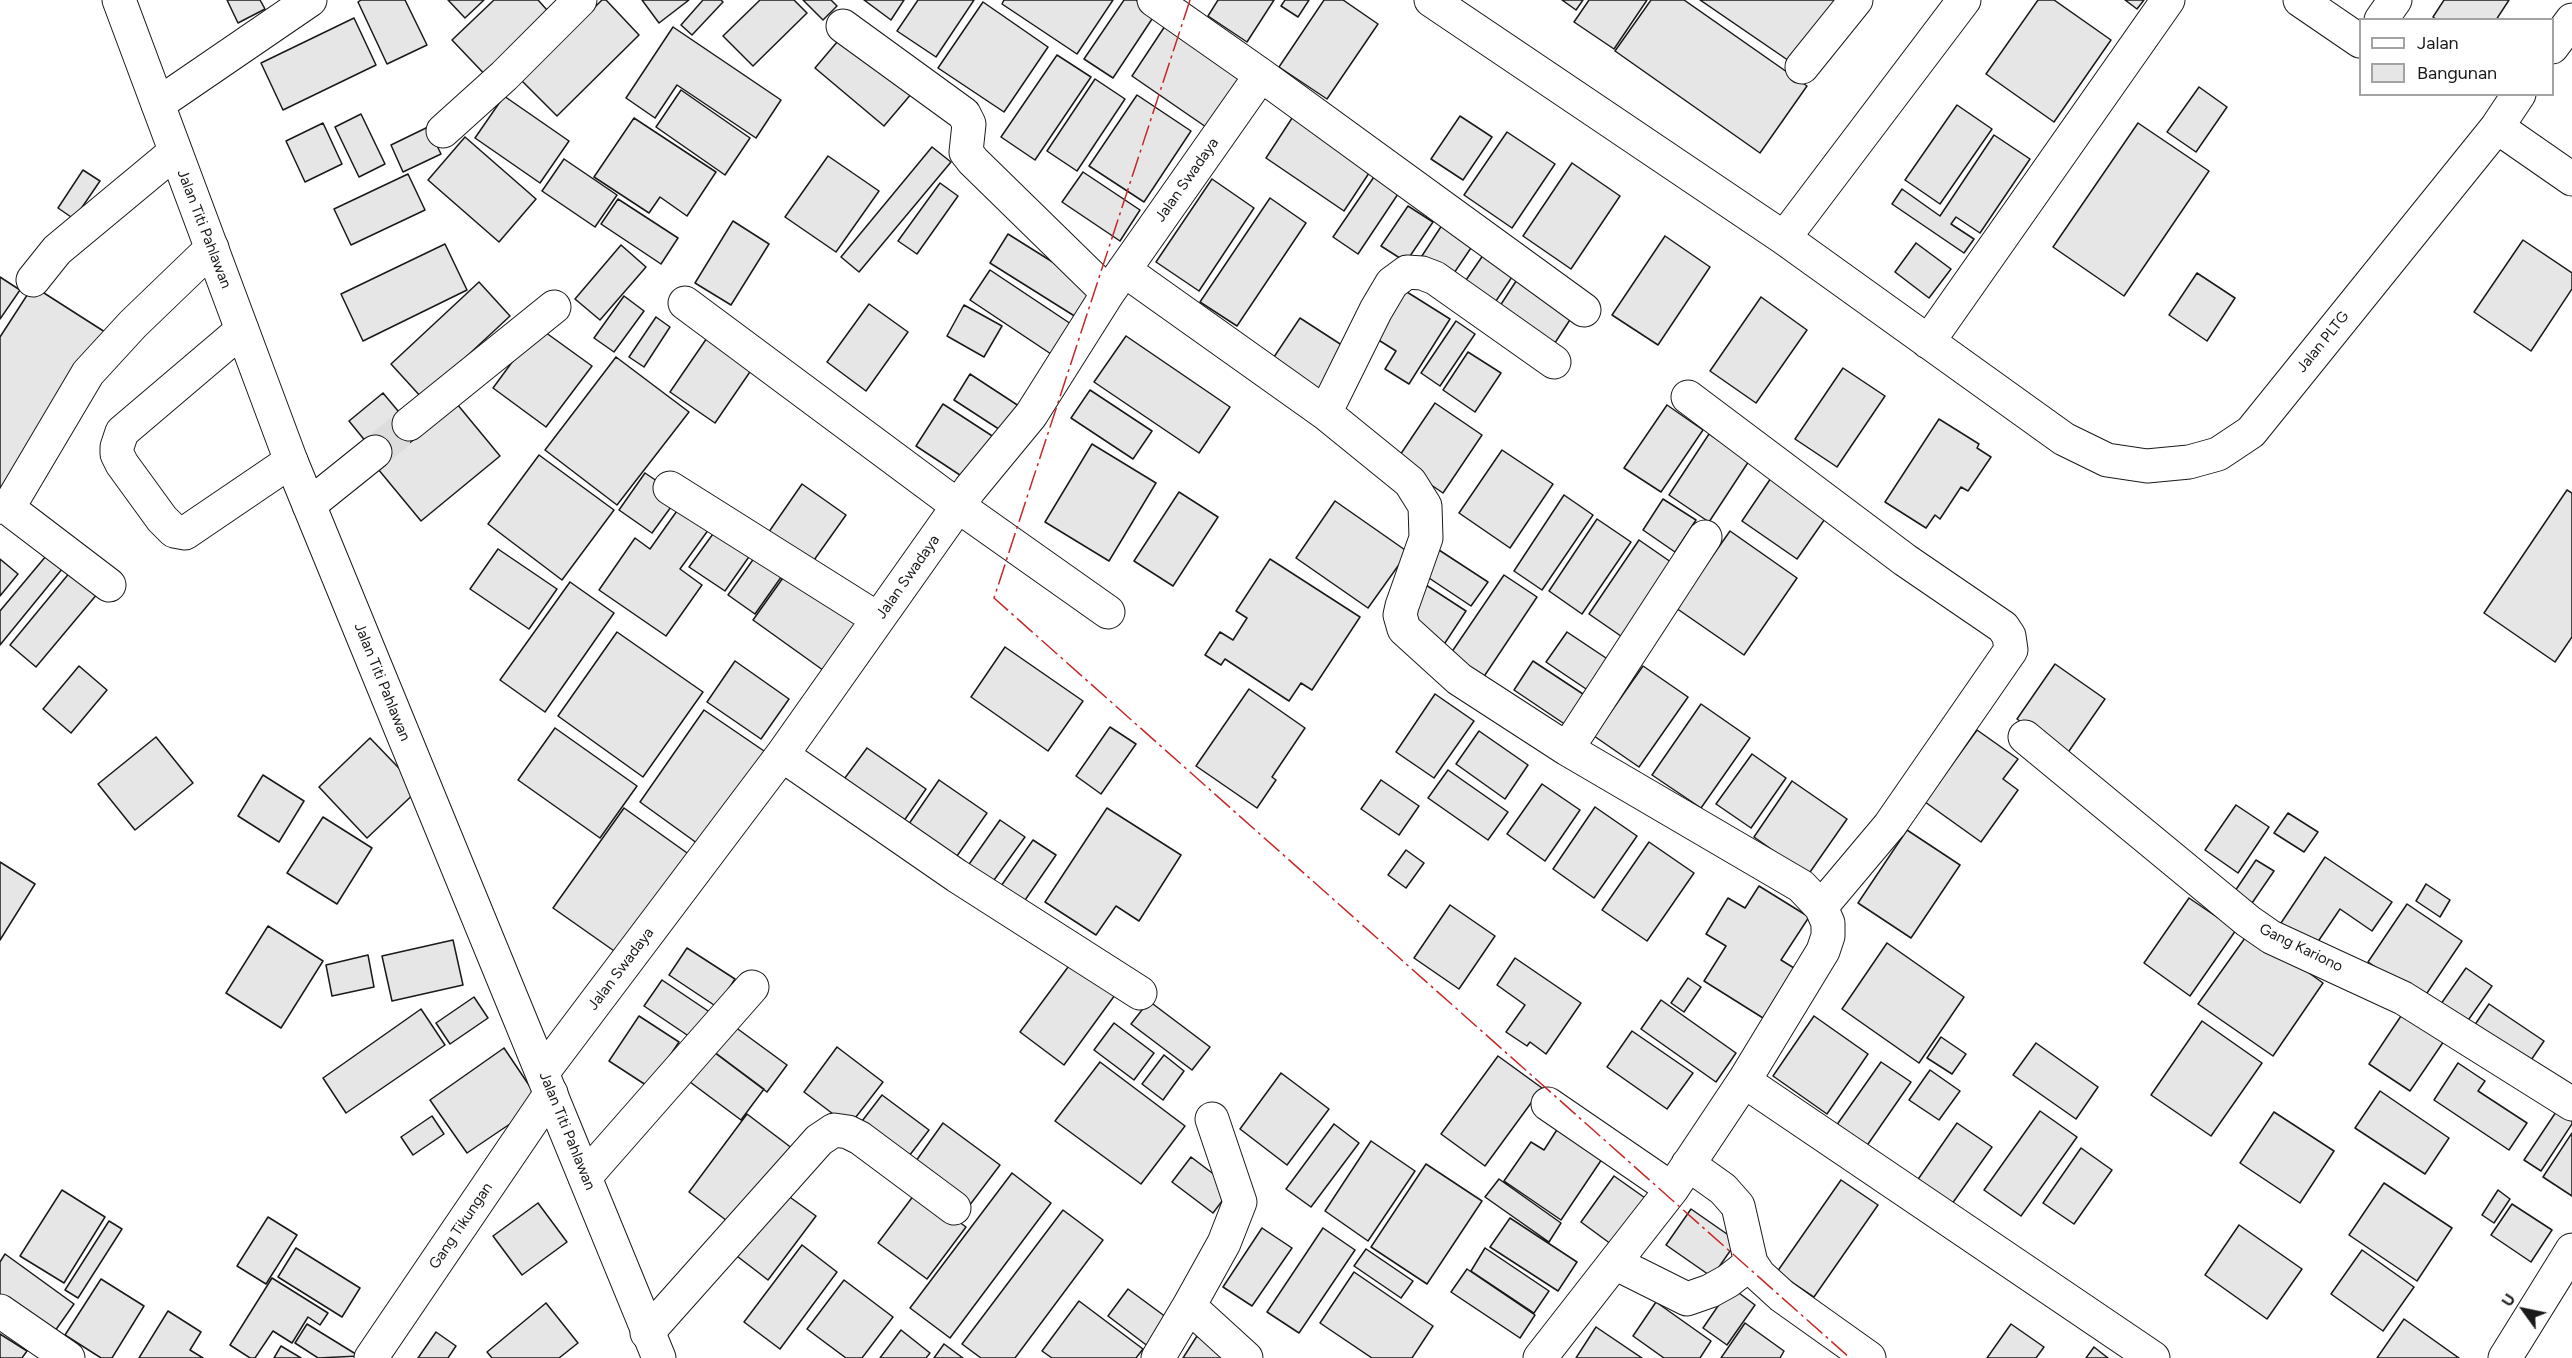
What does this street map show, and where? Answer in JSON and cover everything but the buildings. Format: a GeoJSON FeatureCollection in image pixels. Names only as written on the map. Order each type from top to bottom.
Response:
{"type":"FeatureCollection","features":[{"type":"Feature","properties":{"kind":"street","name":"Jalan Titi Pahlawan"},"geometry":{"type":"LineString","coordinates":[[119,0],[291,461],[653,1346]]}},
{"type":"Feature","properties":{"kind":"street"},"geometry":{"type":"LineString","coordinates":[[158,104],[309,0]]}},
{"type":"Feature","properties":{"kind":"street"},"geometry":{"type":"LineString","coordinates":[[443,131],[504,76],[580,0]]}},
{"type":"Feature","properties":{"kind":"street"},"geometry":{"type":"LineString","coordinates":[[1154,0],[1584,310]]}},
{"type":"Feature","properties":{"kind":"street","name":"Jalan PLTG"},"geometry":{"type":"LineString","coordinates":[[1431,0],[1784,238],[2064,439],[2107,460],[2147,466],[2188,462],[2218,454],[2251,432],[2497,127],[2519,96]]}},
{"type":"Feature","properties":{"kind":"street"},"geometry":{"type":"LineString","coordinates":[[1802,67],[1856,0]]}},
{"type":"Feature","properties":{"kind":"street"},"geometry":{"type":"LineString","coordinates":[[1784,238],[1964,0]]}},
{"type":"Feature","properties":{"kind":"street"},"geometry":{"type":"LineString","coordinates":[[1928,342],[2168,0]]}},
{"type":"Feature","properties":{"kind":"street"},"geometry":{"type":"LineString","coordinates":[[2300,0],[2359,40]]}},
{"type":"Feature","properties":{"kind":"street"},"geometry":{"type":"LineString","coordinates":[[2382,18],[2396,0]]}},
{"type":"Feature","properties":{"kind":"street"},"geometry":{"type":"LineString","coordinates":[[2554,46],[2572,20]]}},
{"type":"Feature","properties":{"kind":"street"},"geometry":{"type":"LineString","coordinates":[[843,26],[964,114],[969,124],[966,152],[973,161],[1116,281],[1325,413],[1410,482],[1425,506],[1426,538],[1400,615],[1404,629],[1459,679],[1567,749],[1801,886],[1821,908],[1828,923],[1828,936],[1823,951],[1744,1081],[1680,1176],[1540,1358]]}},
{"type":"Feature","properties":{"kind":"street","name":"Jalan Swadaya"},"geometry":{"type":"LineString","coordinates":[[547,1083],[958,506],[1031,415],[1116,281],[1261,75]]}},
{"type":"Feature","properties":{"kind":"street"},"geometry":{"type":"LineString","coordinates":[[2497,127],[2572,179]]}},
{"type":"Feature","properties":{"kind":"street"},"geometry":{"type":"LineString","coordinates":[[33,280],[64,245],[175,152]]}},
{"type":"Feature","properties":{"kind":"street"},"geometry":{"type":"LineString","coordinates":[[109,585],[4,508],[88,373],[133,324],[212,248]]}},
{"type":"Feature","properties":{"kind":"street"},"geometry":{"type":"LineString","coordinates":[[1325,413],[1376,310],[1392,283],[1407,272],[1422,273],[1435,278],[1554,362]]}},
{"type":"Feature","properties":{"kind":"street"},"geometry":{"type":"LineString","coordinates":[[685,303],[958,506],[1108,612]]}},
{"type":"Feature","properties":{"kind":"street"},"geometry":{"type":"LineString","coordinates":[[409,424],[554,307]]}},
{"type":"Feature","properties":{"kind":"street"},"geometry":{"type":"LineString","coordinates":[[242,330],[122,432],[117,454],[162,519],[174,531],[185,533],[291,461]]}},
{"type":"Feature","properties":{"kind":"street"},"geometry":{"type":"LineString","coordinates":[[1688,397],[1905,560],[2003,627],[2009,636],[2011,650],[1890,825],[1821,908]]}},
{"type":"Feature","properties":{"kind":"street"},"geometry":{"type":"LineString","coordinates":[[309,505],[375,452]]}},
{"type":"Feature","properties":{"kind":"street"},"geometry":{"type":"LineString","coordinates":[[670,488],[878,619]]}},
{"type":"Feature","properties":{"kind":"street"},"geometry":{"type":"LineString","coordinates":[[1567,749],[1705,537]]}},
{"type":"Feature","properties":{"kind":"street","name":"Gang Kariono"},"geometry":{"type":"LineString","coordinates":[[2025,737],[2248,921],[2271,937],[2403,998],[2572,1104]]}},
{"type":"Feature","properties":{"kind":"street"},"geometry":{"type":"LineString","coordinates":[[782,755],[957,876],[1140,993]]}},
{"type":"Feature","properties":{"kind":"street"},"geometry":{"type":"LineString","coordinates":[[585,1176],[752,987]]}},
{"type":"Feature","properties":{"kind":"street"},"geometry":{"type":"LineString","coordinates":[[1744,1081],[2153,1358]]}},
{"type":"Feature","properties":{"kind":"street","name":"Gang Tikungan"},"geometry":{"type":"LineString","coordinates":[[371,1358],[547,1083]]}},
{"type":"Feature","properties":{"kind":"street"},"geometry":{"type":"LineString","coordinates":[[1548,1104],[1680,1176],[1723,1189],[1738,1206],[1751,1263],[1759,1275],[1782,1296],[1869,1358]]}},
{"type":"Feature","properties":{"kind":"street"},"geometry":{"type":"LineString","coordinates":[[1158,1358],[1190,1306],[1224,1243],[1240,1202],[1212,1119]]}},
{"type":"Feature","properties":{"kind":"street"},"geometry":{"type":"LineString","coordinates":[[653,1346],[819,1140],[834,1130],[848,1132],[860,1138],[954,1208]]}},
{"type":"Feature","properties":{"kind":"street"},"geometry":{"type":"LineString","coordinates":[[2505,1358],[2572,1250]]}},
{"type":"Feature","properties":{"kind":"street"},"geometry":{"type":"LineString","coordinates":[[1615,1263],[1686,1299],[1710,1291],[1728,1281],[1751,1263]]}},
{"type":"Feature","properties":{"kind":"street"},"geometry":{"type":"LineString","coordinates":[[1190,1306],[1246,1358]]}},
{"type":"Feature","properties":{"kind":"street"},"geometry":{"type":"LineString","coordinates":[[0,1311],[68,1358]]}},
{"type":"Feature","properties":{"kind":"tunnel"},"geometry":{"type":"LineString","coordinates":[[375,452],[409,424]]}},
{"type":"Feature","properties":{"kind":"power"},"geometry":{"type":"LineString","coordinates":[[1190,0],[994,598],[1850,1358]]}}]}
